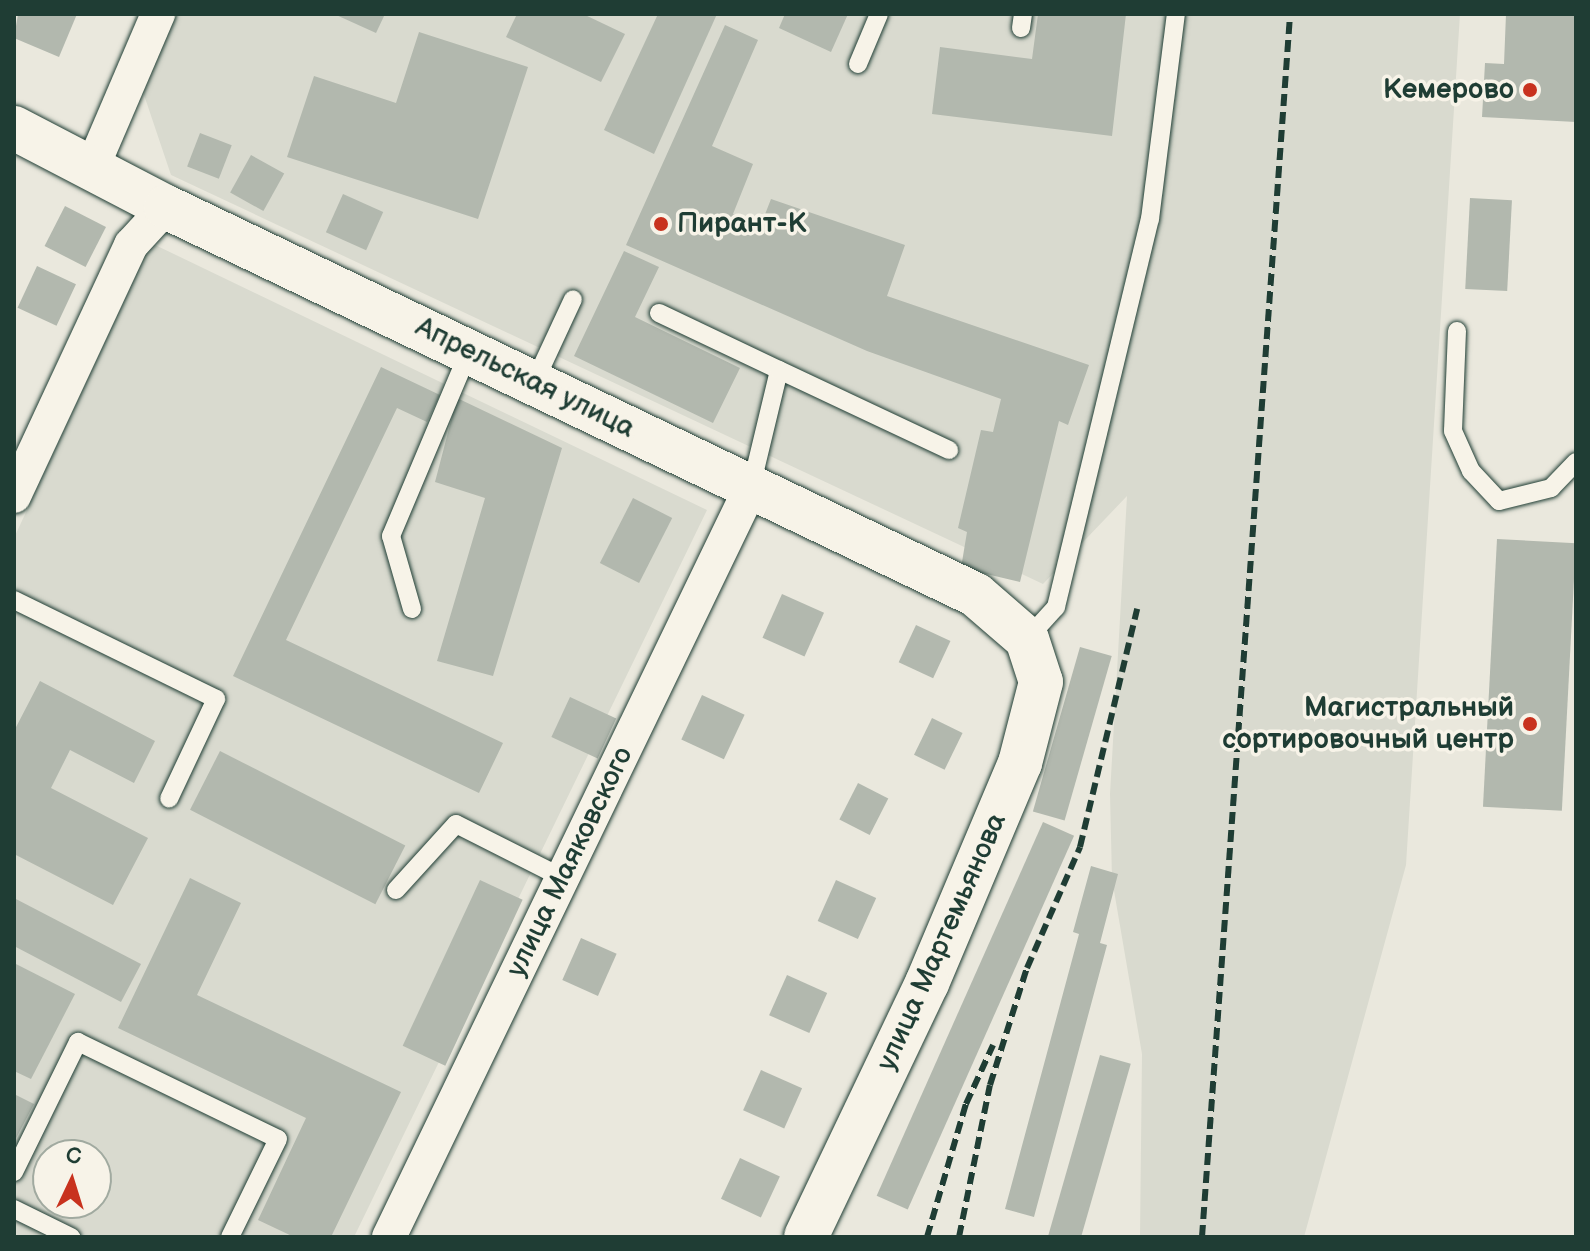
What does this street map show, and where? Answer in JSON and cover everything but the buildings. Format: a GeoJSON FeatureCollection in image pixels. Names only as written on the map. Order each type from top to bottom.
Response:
{"type":"FeatureCollection","features":[{"type":"Feature","properties":{"kind":"street"},"geometry":{"type":"LineString","coordinates":[[92,168],[158,14]]}},
{"type":"Feature","properties":{"kind":"street","name":"Апрельская улица"},"geometry":{"type":"LineString","coordinates":[[14,128],[166,207],[535,381],[976,595],[1027,639]]}},
{"type":"Feature","properties":{"kind":"street"},"geometry":{"type":"LineString","coordinates":[[14,496],[131,245],[166,207]]}},
{"type":"Feature","properties":{"kind":"street","name":"улица Маяковского"},"geometry":{"type":"LineString","coordinates":[[389,1237],[751,487]]}},
{"type":"Feature","properties":{"kind":"street","name":"улица Мартемьянова"},"geometry":{"type":"LineString","coordinates":[[806,1237],[927,983],[1020,763],[1041,682],[1027,639]]}},
{"type":"Feature","properties":{"kind":"lane"},"geometry":{"type":"LineString","coordinates":[[858,64],[879,14]]}},
{"type":"Feature","properties":{"kind":"lane"},"geometry":{"type":"LineString","coordinates":[[1027,639],[1056,607],[1146,234],[1176,14]]}},
{"type":"Feature","properties":{"kind":"lane"},"geometry":{"type":"LineString","coordinates":[[535,381],[573,299]]}},
{"type":"Feature","properties":{"kind":"lane"},"geometry":{"type":"LineString","coordinates":[[659,313],[949,450]]}},
{"type":"Feature","properties":{"kind":"lane"},"geometry":{"type":"LineString","coordinates":[[1457,331],[1453,431],[1471,471],[1499,501],[1551,488],[1576,462]]}},
{"type":"Feature","properties":{"kind":"lane"},"geometry":{"type":"LineString","coordinates":[[412,609],[391,536],[469,351]]}},
{"type":"Feature","properties":{"kind":"lane"},"geometry":{"type":"LineString","coordinates":[[751,487],[779,370]]}},
{"type":"Feature","properties":{"kind":"lane"},"geometry":{"type":"LineString","coordinates":[[14,600],[216,699],[169,799]]}},
{"type":"Feature","properties":{"kind":"lane"},"geometry":{"type":"LineString","coordinates":[[396,890],[456,824],[563,878]]}},
{"type":"Feature","properties":{"kind":"lane"},"geometry":{"type":"LineString","coordinates":[[14,1172],[78,1042],[278,1139],[235,1235]]}},
{"type":"Feature","properties":{"kind":"lane"},"geometry":{"type":"LineString","coordinates":[[14,1209],[71,1237]]}},
{"type":"Feature","properties":{"kind":"shaded area"},"geometry":{"type":"Polygon","coordinates":[[[170,14],[1460,14],[1406,865],[1304,1237],[1140,1237],[1142,1054],[1112,879],[1110,794],[1127,496],[1043,584],[171,175],[140,83],[170,14]]]}},
{"type":"Feature","properties":{"kind":"shaded area"},"geometry":{"type":"Polygon","coordinates":[[[151,243],[707,510],[354,1237],[14,1237],[14,538],[151,243]]]}},
{"type":"Feature","properties":{"kind":"railway"},"geometry":{"type":"LineString","coordinates":[[1202,1237],[1290,14]]}},
{"type":"Feature","properties":{"kind":"railway"},"geometry":{"type":"LineString","coordinates":[[959,1237],[990,1085],[1027,968],[1080,847],[1137,609]]}},
{"type":"Feature","properties":{"kind":"railway"},"geometry":{"type":"LineString","coordinates":[[927,1237],[966,1104],[993,1045]]}},
{"type":"Feature","properties":{"kind":"place","name":"Кемерово"},"geometry":{"type":"Point","coordinates":[1530,90]}},
{"type":"Feature","properties":{"kind":"place","name":"Пирант-К"},"geometry":{"type":"Point","coordinates":[661,224]}},
{"type":"Feature","properties":{"kind":"place","name":"Магистральный сортировочный центр"},"geometry":{"type":"Point","coordinates":[1530,724]}}]}
